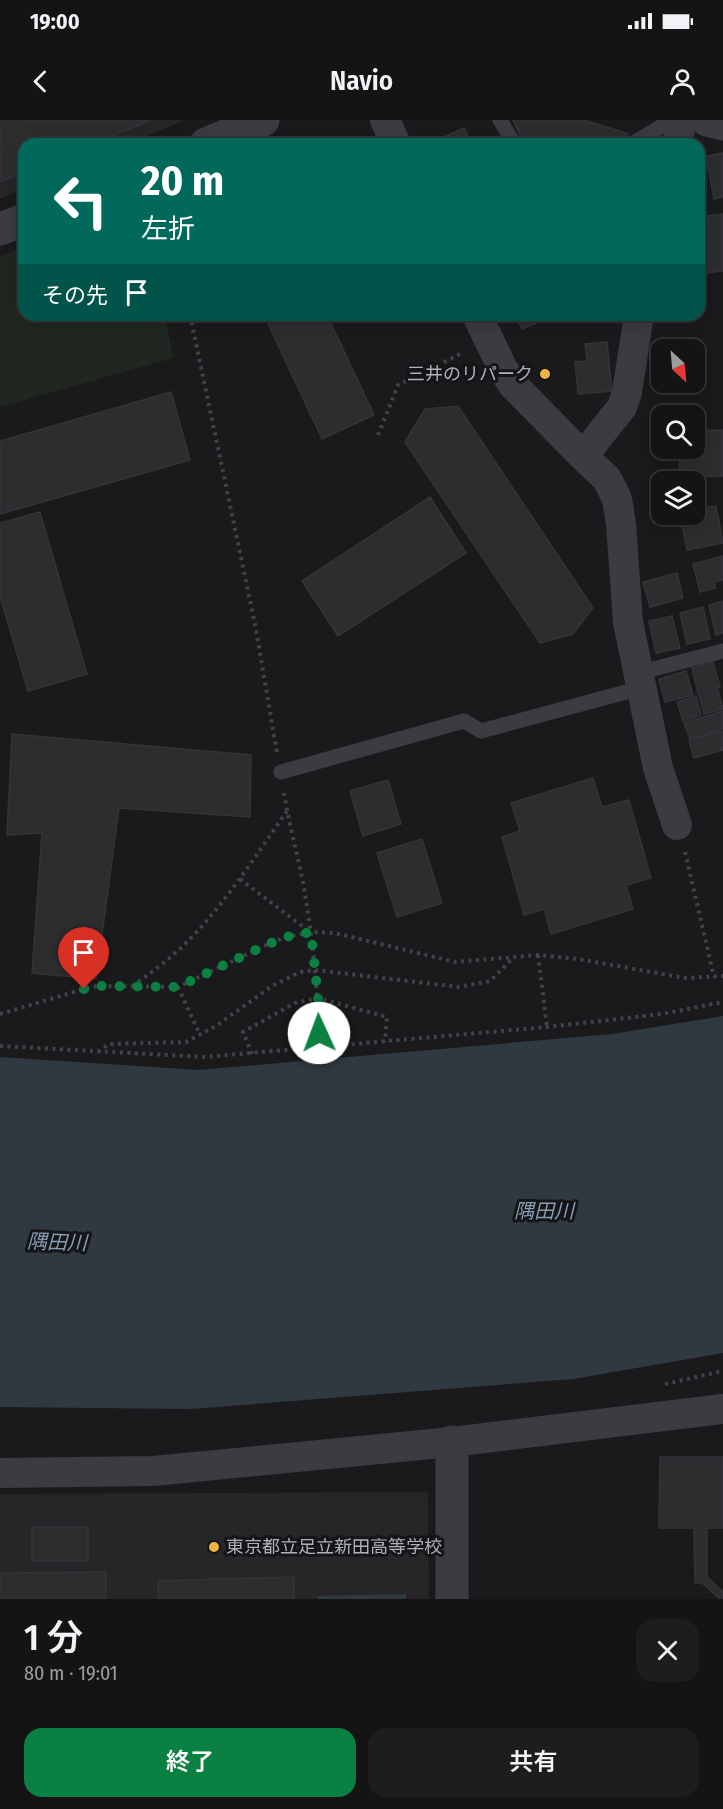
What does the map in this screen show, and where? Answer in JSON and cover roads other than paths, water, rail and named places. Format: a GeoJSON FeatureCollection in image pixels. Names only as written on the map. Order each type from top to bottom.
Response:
{"type":"FeatureCollection","features":[{"type":"Feature","properties":{"kind":"street"},"geometry":{"type":"LineString","coordinates":[[220,138],[263,120]]}},
{"type":"Feature","properties":{"kind":"street"},"geometry":{"type":"LineString","coordinates":[[385,120],[393,138]]}},
{"type":"Feature","properties":{"kind":"street"},"geometry":{"type":"LineString","coordinates":[[678,138],[682,120]]}},
{"type":"Feature","properties":{"kind":"street"},"geometry":{"type":"LineString","coordinates":[[707,120],[723,124]]}},
{"type":"Feature","properties":{"kind":"street"},"geometry":{"type":"LineString","coordinates":[[0,229],[18,222]]}},
{"type":"Feature","properties":{"kind":"street"},"geometry":{"type":"LineString","coordinates":[[480,321],[513,385],[582,456],[607,478],[617,499],[628,622],[658,768],[677,825]]}},
{"type":"Feature","properties":{"kind":"street"},"geometry":{"type":"LineString","coordinates":[[582,456],[622,407],[627,392],[638,321]]}},
{"type":"Feature","properties":{"kind":"street"},"geometry":{"type":"LineString","coordinates":[[0,1473],[153,1471],[452,1442],[723,1410]]}},
{"type":"Feature","properties":{"kind":"street"},"geometry":{"type":"LineString","coordinates":[[452,1442],[452,1599]]}},
{"type":"Feature","properties":{"kind":"lane"},"geometry":{"type":"LineString","coordinates":[[500,120],[510,138]]}},
{"type":"Feature","properties":{"kind":"lane"},"geometry":{"type":"LineString","coordinates":[[642,138],[672,120]]}},
{"type":"Feature","properties":{"kind":"lane"},"geometry":{"type":"LineString","coordinates":[[281,772],[464,721],[481,731],[639,681],[723,651]]}},
{"type":"Feature","properties":{"kind":"water","name":"隅田川"},"geometry":{"type":"Polygon","coordinates":[[[723,1016],[723,1353],[573,1379],[191,1409],[0,1407],[0,1057],[199,1070],[612,1034],[723,1016]]]}},
{"type":"Feature","properties":{"kind":"water"},"geometry":{"type":"Polygon","coordinates":[[[406,1594],[406,1599],[318,1599],[318,1596],[406,1594]]]}},
{"type":"Feature","properties":{"kind":"place","name":"三井のリパーク"},"geometry":{"type":"Point","coordinates":[545,374]}},
{"type":"Feature","properties":{"kind":"place","name":"東京都立足立新田高等学校"},"geometry":{"type":"Point","coordinates":[214,1547]}}]}
